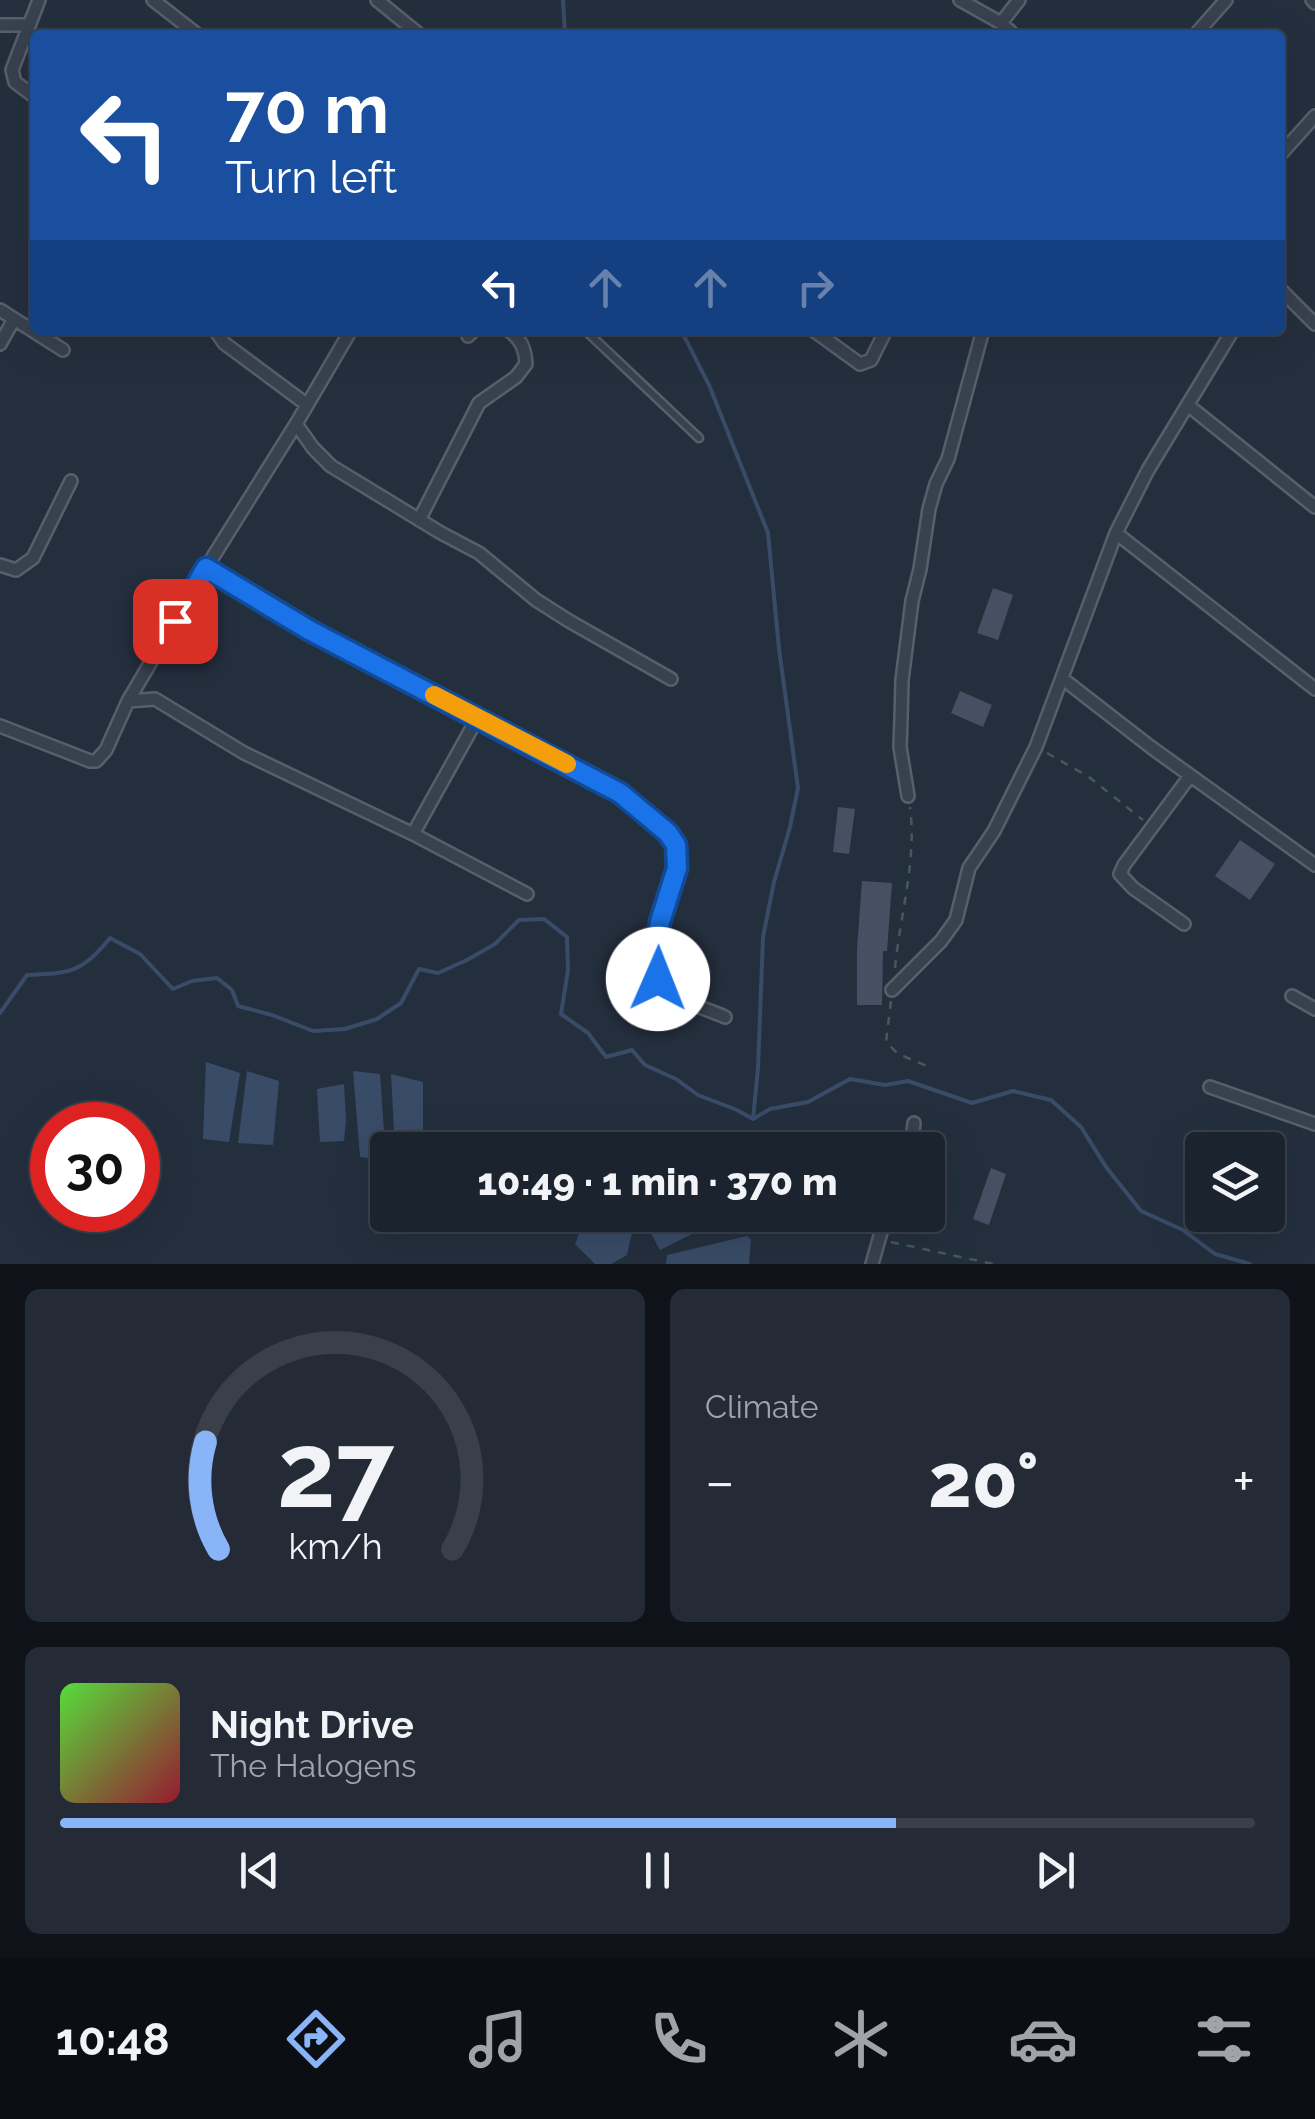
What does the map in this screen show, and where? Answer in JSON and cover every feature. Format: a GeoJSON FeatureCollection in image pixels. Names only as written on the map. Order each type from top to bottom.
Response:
{"type":"FeatureCollection","features":[{"type":"Feature","properties":{"kind":"street"},"geometry":{"type":"LineString","coordinates":[[30,93],[15,82],[12,70],[38,0]]}},
{"type":"Feature","properties":{"kind":"street"},"geometry":{"type":"LineString","coordinates":[[152,0],[191,30]]}},
{"type":"Feature","properties":{"kind":"street"},"geometry":{"type":"LineString","coordinates":[[377,0],[414,30]]}},
{"type":"Feature","properties":{"kind":"street"},"geometry":{"type":"LineString","coordinates":[[960,0],[1009,30]]}},
{"type":"Feature","properties":{"kind":"street"},"geometry":{"type":"LineString","coordinates":[[1002,23],[1019,0]]}},
{"type":"Feature","properties":{"kind":"street"},"geometry":{"type":"LineString","coordinates":[[1199,30],[1226,0]]}},
{"type":"Feature","properties":{"kind":"street"},"geometry":{"type":"LineString","coordinates":[[0,25],[28,24]]}},
{"type":"Feature","properties":{"kind":"street"},"geometry":{"type":"LineString","coordinates":[[1285,149],[1315,116]]}},
{"type":"Feature","properties":{"kind":"street"},"geometry":{"type":"LineString","coordinates":[[1285,294],[1315,324]]}},
{"type":"Feature","properties":{"kind":"street"},"geometry":{"type":"LineString","coordinates":[[0,310],[30,329]]}},
{"type":"Feature","properties":{"kind":"street"},"geometry":{"type":"LineString","coordinates":[[0,344],[14,319]]}},
{"type":"Feature","properties":{"kind":"street"},"geometry":{"type":"LineString","coordinates":[[39,335],[63,350]]}},
{"type":"Feature","properties":{"kind":"street"},"geometry":{"type":"LineString","coordinates":[[218,335],[306,404]]}},
{"type":"Feature","properties":{"kind":"street"},"geometry":{"type":"LineString","coordinates":[[0,726],[96,762],[206,568],[348,335]]}},
{"type":"Feature","properties":{"kind":"street"},"geometry":{"type":"LineString","coordinates":[[419,520],[479,403],[516,377],[526,364],[525,350],[516,335]]}},
{"type":"Feature","properties":{"kind":"street"},"geometry":{"type":"LineString","coordinates":[[819,335],[860,364],[871,360],[884,335]]}},
{"type":"Feature","properties":{"kind":"street"},"geometry":{"type":"LineString","coordinates":[[908,796],[900,747],[902,680],[912,601],[929,510],[948,459],[982,335]]}},
{"type":"Feature","properties":{"kind":"street"},"geometry":{"type":"LineString","coordinates":[[892,990],[956,920],[969,868],[994,831],[1036,746],[1116,533],[1148,470],[1230,335]]}},
{"type":"Feature","properties":{"kind":"street"},"geometry":{"type":"LineString","coordinates":[[1189,406],[1315,507]]}},
{"type":"Feature","properties":{"kind":"street"},"geometry":{"type":"LineString","coordinates":[[296,424],[330,466],[478,553],[568,622],[670,679]]}},
{"type":"Feature","properties":{"kind":"street"},"geometry":{"type":"LineString","coordinates":[[0,566],[16,570],[32,558],[71,481]]}},
{"type":"Feature","properties":{"kind":"street"},"geometry":{"type":"LineString","coordinates":[[1116,533],[1315,689]]}},
{"type":"Feature","properties":{"kind":"street"},"geometry":{"type":"LineString","coordinates":[[206,568],[309,630],[620,793],[668,833],[676,845],[677,868],[660,922],[654,962],[658,979],[668,991],[725,1017]]}},
{"type":"Feature","properties":{"kind":"street"},"geometry":{"type":"LineString","coordinates":[[144,675],[155,699],[244,753],[527,894]]}},
{"type":"Feature","properties":{"kind":"street"},"geometry":{"type":"LineString","coordinates":[[1063,679],[1315,865]]}},
{"type":"Feature","properties":{"kind":"street"},"geometry":{"type":"LineString","coordinates":[[128,701],[155,699]]}},
{"type":"Feature","properties":{"kind":"street"},"geometry":{"type":"LineString","coordinates":[[413,834],[478,717]]}},
{"type":"Feature","properties":{"kind":"street"},"geometry":{"type":"LineString","coordinates":[[1184,924],[1120,874],[1190,776]]}},
{"type":"Feature","properties":{"kind":"street"},"geometry":{"type":"LineString","coordinates":[[1292,996],[1315,1008]]}},
{"type":"Feature","properties":{"kind":"street"},"geometry":{"type":"LineString","coordinates":[[1210,1088],[1315,1124]]}},
{"type":"Feature","properties":{"kind":"street"},"geometry":{"type":"LineString","coordinates":[[913,1132],[914,1122]]}},
{"type":"Feature","properties":{"kind":"street"},"geometry":{"type":"LineString","coordinates":[[872,1264],[882,1232]]}},
{"type":"Feature","properties":{"kind":"lane"},"geometry":{"type":"LineString","coordinates":[[589,335],[699,438]]}},
{"type":"Feature","properties":{"kind":"path"},"geometry":{"type":"LineString","coordinates":[[1036,746],[1088,777],[1152,827]]}},
{"type":"Feature","properties":{"kind":"path"},"geometry":{"type":"LineString","coordinates":[[908,796],[911,846],[886,1042],[898,1054],[927,1066]]}},
{"type":"Feature","properties":{"kind":"path"},"geometry":{"type":"LineString","coordinates":[[880,1240],[993,1264]]}},
{"type":"Feature","properties":{"kind":"water"},"geometry":{"type":"Polygon","coordinates":[[[206,1062],[240,1073],[229,1142],[203,1139],[206,1062]]]}},
{"type":"Feature","properties":{"kind":"water"},"geometry":{"type":"Polygon","coordinates":[[[247,1071],[279,1081],[273,1145],[238,1143],[247,1071]]]}},
{"type":"Feature","properties":{"kind":"water"},"geometry":{"type":"Polygon","coordinates":[[[353,1071],[380,1074],[384,1132],[370,1132],[370,1158],[360,1157],[353,1071]]]}},
{"type":"Feature","properties":{"kind":"water"},"geometry":{"type":"Polygon","coordinates":[[[391,1074],[423,1082],[423,1132],[394,1132],[391,1074]]]}},
{"type":"Feature","properties":{"kind":"water"},"geometry":{"type":"Polygon","coordinates":[[[344,1084],[344,1141],[320,1142],[317,1089],[344,1084]]]}},
{"type":"Feature","properties":{"kind":"water"},"geometry":{"type":"Polygon","coordinates":[[[580,1232],[632,1232],[627,1255],[611,1264],[595,1264],[575,1244],[580,1232]]]}},
{"type":"Feature","properties":{"kind":"water"},"geometry":{"type":"Polygon","coordinates":[[[650,1232],[696,1232],[660,1250],[650,1232]]]}},
{"type":"Feature","properties":{"kind":"water"},"geometry":{"type":"Polygon","coordinates":[[[747,1236],[751,1239],[749,1264],[666,1264],[667,1255],[747,1236]]]}},
{"type":"Feature","properties":{"kind":"building"},"geometry":{"type":"Polygon","coordinates":[[[993,588],[1013,595],[998,640],[977,633],[993,588]]]}},
{"type":"Feature","properties":{"kind":"building"},"geometry":{"type":"Polygon","coordinates":[[[960,691],[992,705],[983,727],[951,713],[960,691]]]}},
{"type":"Feature","properties":{"kind":"building"},"geometry":{"type":"Polygon","coordinates":[[[838,807],[855,809],[849,854],[833,852],[838,807]]]}},
{"type":"Feature","properties":{"kind":"building"},"geometry":{"type":"Polygon","coordinates":[[[1240,840],[1275,864],[1250,900],[1215,876],[1240,840]]]}},
{"type":"Feature","properties":{"kind":"building"},"geometry":{"type":"Polygon","coordinates":[[[862,881],[892,883],[887,951],[883,951],[882,1005],[857,1005],[862,881]]]}},
{"type":"Feature","properties":{"kind":"building"},"geometry":{"type":"Polygon","coordinates":[[[991,1168],[1006,1174],[989,1225],[973,1219],[991,1168]]]}},
{"type":"Feature","properties":{"kind":"waterway"},"geometry":{"type":"LineString","coordinates":[[563,0],[565,30]]}},
{"type":"Feature","properties":{"kind":"waterway"},"geometry":{"type":"LineString","coordinates":[[684,335],[709,385],[768,533],[798,788],[763,937],[753,1119]]}},
{"type":"Feature","properties":{"kind":"waterway"},"geometry":{"type":"LineString","coordinates":[[0,1013],[27,975],[83,965],[110,938],[140,954],[173,989],[192,981],[217,978],[232,990],[238,1006],[313,1031],[345,1029],[377,1019],[401,1003],[419,969],[438,973],[495,944],[519,920],[544,919],[567,937],[568,970],[561,1014],[588,1033],[606,1057],[632,1050],[645,1065],[676,1079],[698,1095],[753,1119],[770,1109],[808,1102],[850,1079],[885,1085],[908,1081],[972,1103],[1013,1091],[1051,1100],[1081,1127],[1141,1211],[1183,1230],[1215,1254],[1250,1264]]}},
{"type":"Feature","properties":{"kind":"slow traffic"},"geometry":{"type":"LineString","coordinates":[[434,695],[567,764]]}},
{"type":"Feature","properties":{"kind":"route"},"geometry":{"type":"LineString","coordinates":[[175,621],[206,568],[309,630],[620,793],[668,833],[676,845],[677,868],[660,922],[654,962],[658,979]]}}]}
